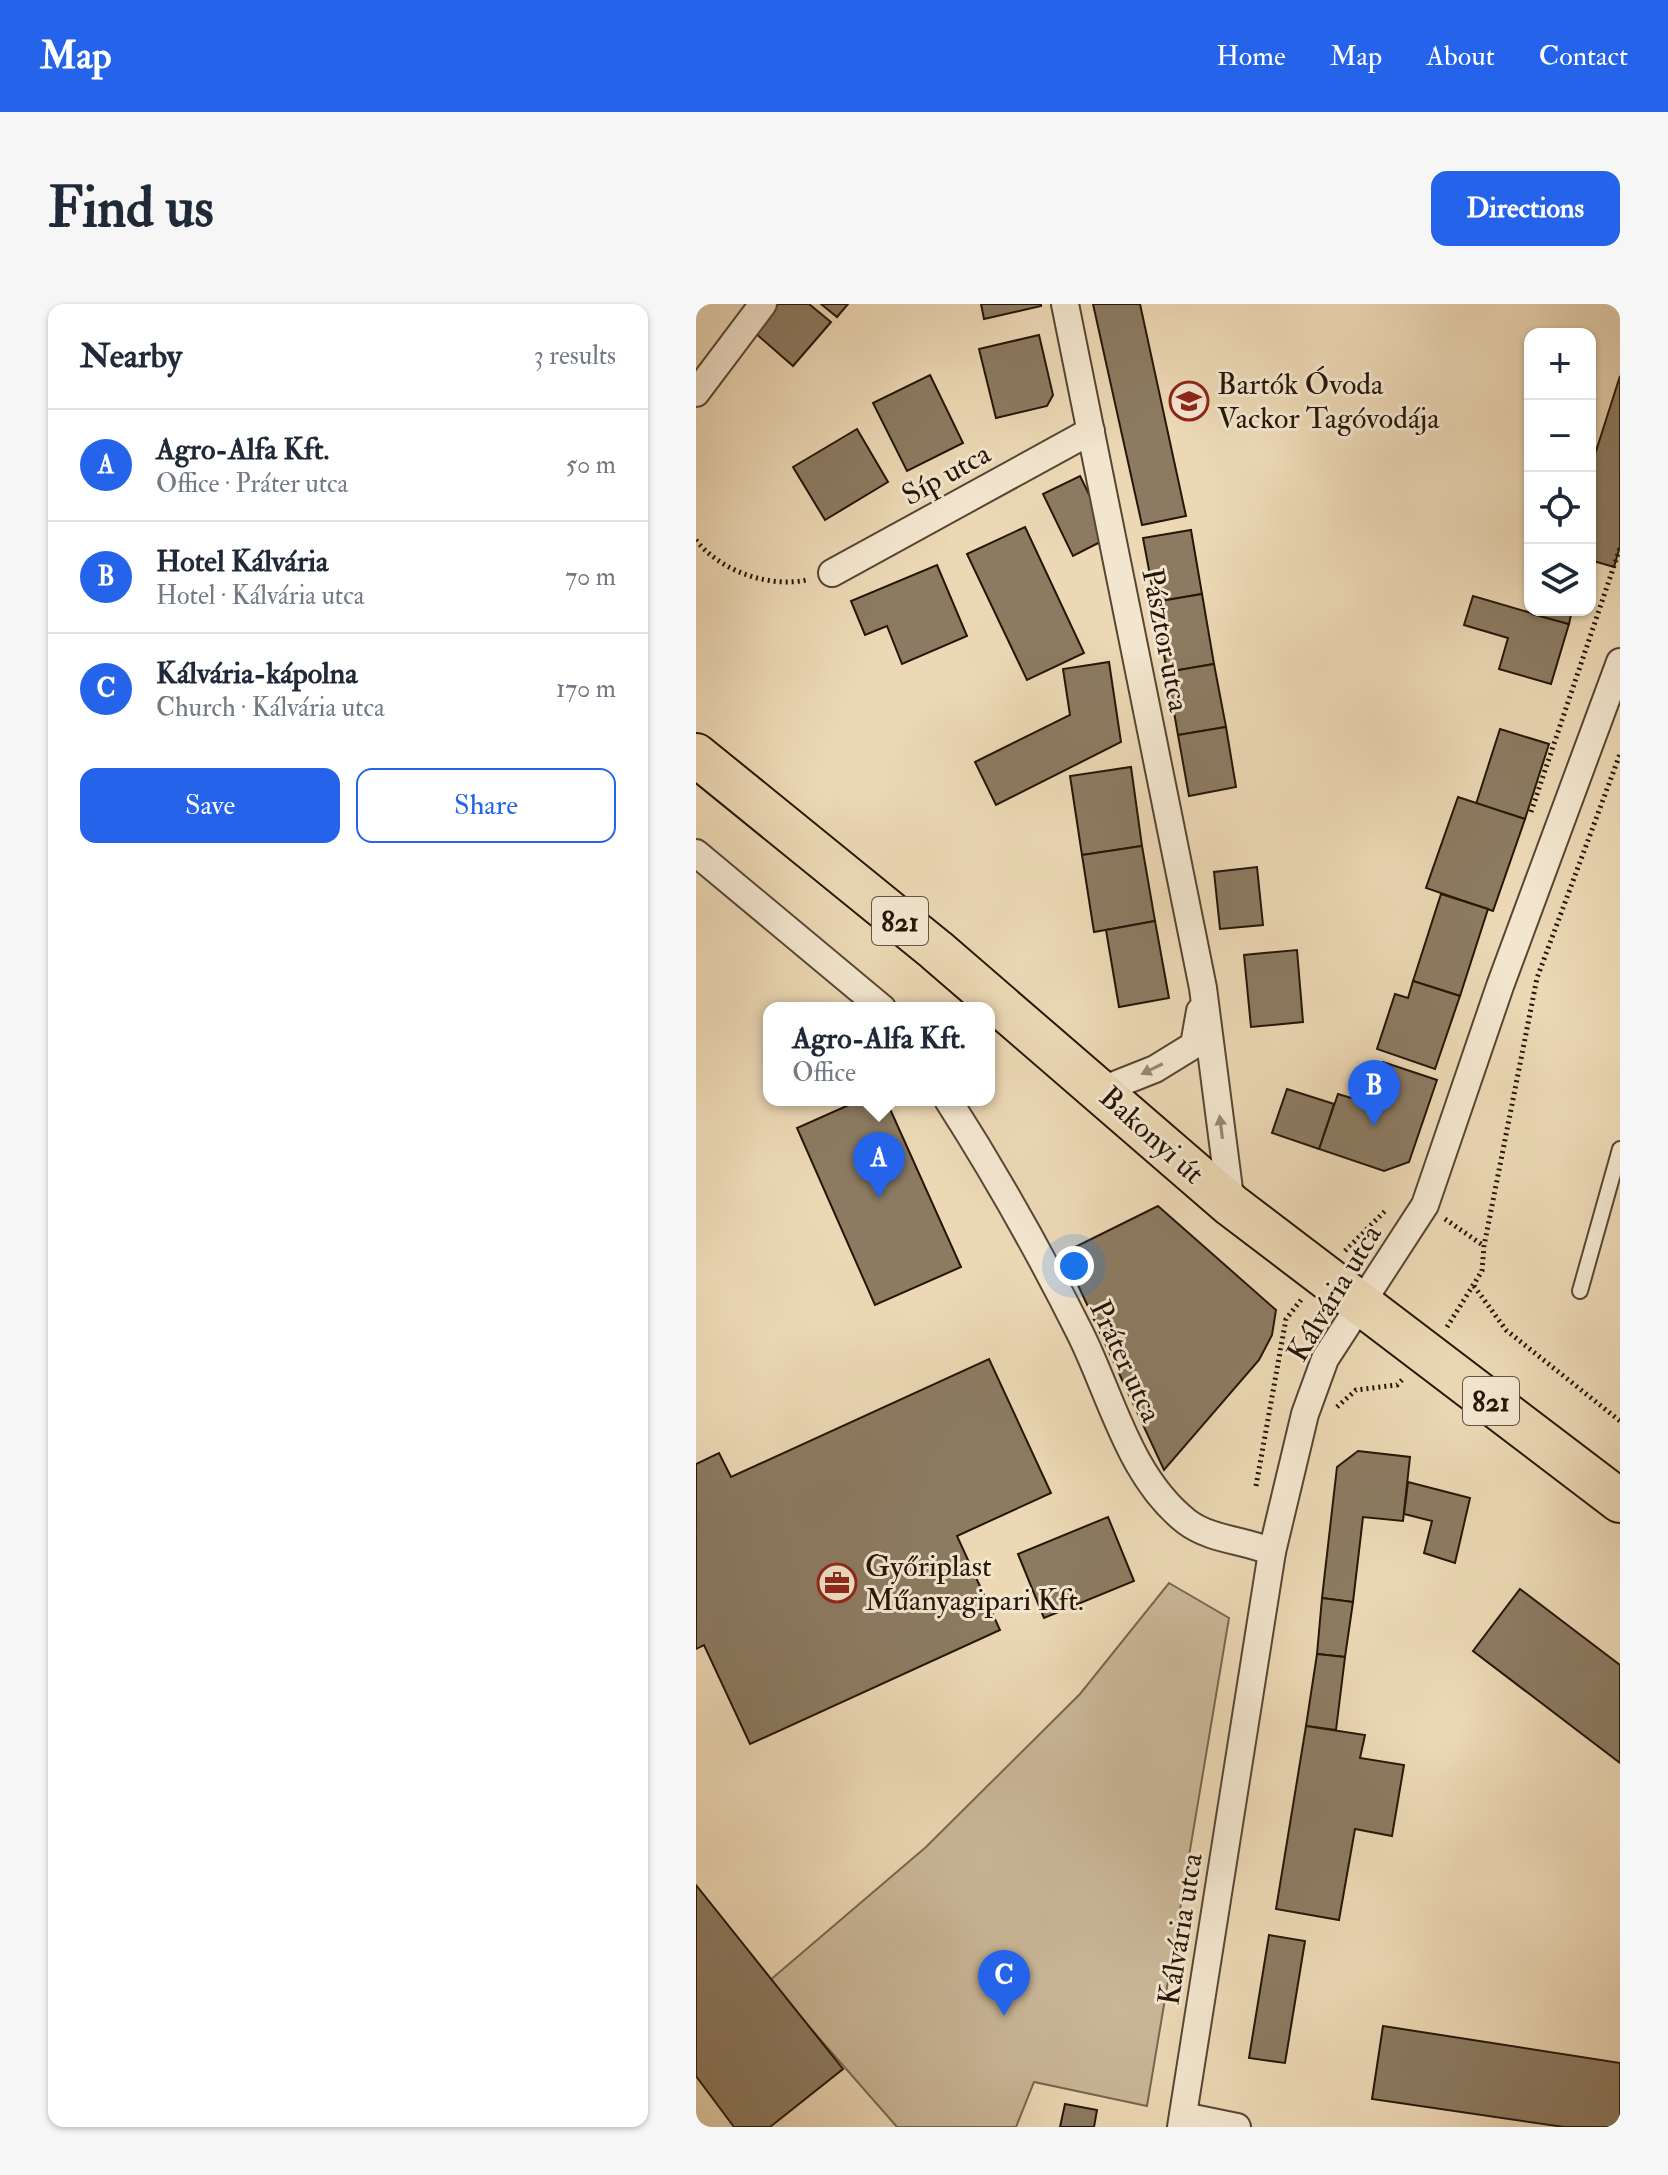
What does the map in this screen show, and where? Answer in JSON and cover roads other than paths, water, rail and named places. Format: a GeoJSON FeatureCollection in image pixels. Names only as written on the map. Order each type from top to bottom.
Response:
{"type":"FeatureCollection","features":[{"type":"Feature","properties":{"kind":"main road","name":"Bakonyi út"},"geometry":{"type":"LineString","coordinates":[[696,755],[1102,1090],[1231,1205],[1620,1501]]}},
{"type":"Feature","properties":{"kind":"street"},"geometry":{"type":"LineString","coordinates":[[696,393],[763,304]]}},
{"type":"Feature","properties":{"kind":"street","name":"Pásztor utca"},"geometry":{"type":"LineString","coordinates":[[1065,304],[1203,988],[1231,1205]]}},
{"type":"Feature","properties":{"kind":"street","name":"Síp utca"},"geometry":{"type":"LineString","coordinates":[[832,573],[1091,431]]}},
{"type":"Feature","properties":{"kind":"street","name":"Kálvária utca"},"geometry":{"type":"LineString","coordinates":[[1182,2121],[1272,1552],[1310,1400],[1325,1359],[1425,1205],[1500,986],[1620,662]]}},
{"type":"Feature","properties":{"kind":"street"},"geometry":{"type":"LineString","coordinates":[[696,853],[875,1002]]}},
{"type":"Feature","properties":{"kind":"street","name":"Pásztor utca"},"geometry":{"type":"LineString","coordinates":[[1102,1090],[1155,1069],[1194,1045],[1203,988]]}},
{"type":"Feature","properties":{"kind":"street","name":"Práter utca"},"geometry":{"type":"LineString","coordinates":[[952,1106],[994,1172],[1073,1320],[1127,1440],[1151,1482],[1188,1523],[1213,1536],[1248,1541],[1272,1552]]}},
{"type":"Feature","properties":{"kind":"street"},"geometry":{"type":"LineString","coordinates":[[1182,2121],[1237,2127]]}},
{"type":"Feature","properties":{"kind":"lane"},"geometry":{"type":"LineString","coordinates":[[1580,1291],[1620,1149]]}},
{"type":"Feature","properties":{"kind":"place","name":"Bartók Óvoda Vackor Tagóvodája"},"geometry":{"type":"Point","coordinates":[1189,401]}},
{"type":"Feature","properties":{"kind":"place","name":"Hotel Kálvária"},"geometry":{"type":"Point","coordinates":[1374,1126]}},
{"type":"Feature","properties":{"kind":"place","name":"Agro-Alfa Kft."},"geometry":{"type":"Point","coordinates":[879,1198]}},
{"type":"Feature","properties":{"kind":"place","name":"Győriplast Műanyagipari Kft."},"geometry":{"type":"Point","coordinates":[837,1583]}},
{"type":"Feature","properties":{"kind":"place","name":"Kálvária-kápolna"},"geometry":{"type":"Point","coordinates":[1004,2016]}}]}
